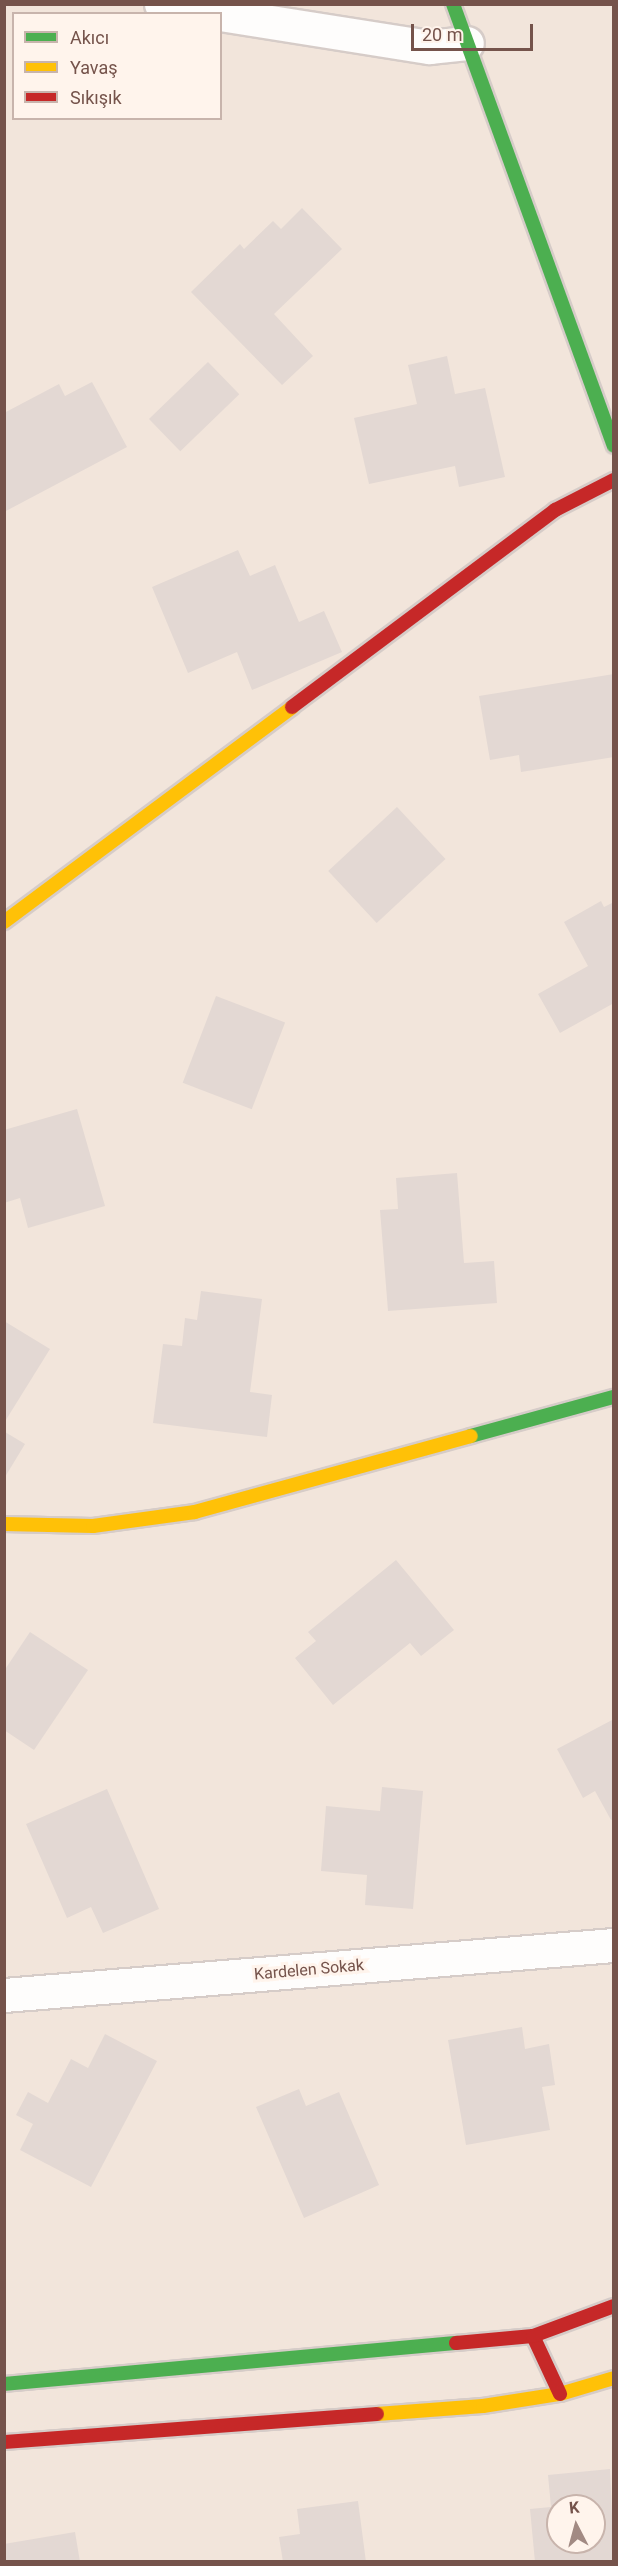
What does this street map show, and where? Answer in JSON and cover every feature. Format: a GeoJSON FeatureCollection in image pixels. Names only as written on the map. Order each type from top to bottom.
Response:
{"type":"FeatureCollection","features":[{"type":"Feature","properties":{"kind":"street"},"geometry":{"type":"LineString","coordinates":[[160,4],[207,12]]}},
{"type":"Feature","properties":{"kind":"street"},"geometry":{"type":"LineString","coordinates":[[453,4],[614,446]]}},
{"type":"Feature","properties":{"kind":"street"},"geometry":{"type":"LineString","coordinates":[[222,14],[429,46],[467,43]]}},
{"type":"Feature","properties":{"kind":"street"},"geometry":{"type":"LineString","coordinates":[[4,922],[555,510],[614,480]]}},
{"type":"Feature","properties":{"kind":"street"},"geometry":{"type":"LineString","coordinates":[[4,1524],[93,1526],[195,1512],[614,1397]]}},
{"type":"Feature","properties":{"kind":"street","name":"Kardelen Sokak"},"geometry":{"type":"LineString","coordinates":[[4,1995],[614,1945]]}},
{"type":"Feature","properties":{"kind":"street"},"geometry":{"type":"LineString","coordinates":[[4,2384],[533,2336],[614,2306]]}},
{"type":"Feature","properties":{"kind":"street"},"geometry":{"type":"LineString","coordinates":[[533,2336],[560,2394]]}},
{"type":"Feature","properties":{"kind":"street"},"geometry":{"type":"LineString","coordinates":[[4,2442],[483,2406],[560,2394],[614,2378]]}},
{"type":"Feature","properties":{"kind":"shaded area"},"geometry":{"type":"Polygon","coordinates":[[[5,5],[613,5],[613,2561],[5,2561],[5,5]]]}},
{"type":"Feature","properties":{"kind":"building"},"geometry":{"type":"Polygon","coordinates":[[[302,208],[342,249],[274,314],[313,356],[282,385],[191,292],[240,244],[244,249],[273,221],[281,229],[302,208]]]}},
{"type":"Feature","properties":{"kind":"building"},"geometry":{"type":"Polygon","coordinates":[[[447,356],[455,394],[485,388],[505,477],[459,487],[455,466],[369,484],[354,418],[417,404],[408,365],[447,356]]]}},
{"type":"Feature","properties":{"kind":"building"},"geometry":{"type":"Polygon","coordinates":[[[208,362],[239,394],[180,451],[149,419],[208,362]]]}},
{"type":"Feature","properties":{"kind":"building"},"geometry":{"type":"Polygon","coordinates":[[[92,382],[127,447],[4,512],[4,413],[59,384],[65,396],[92,382]]]}},
{"type":"Feature","properties":{"kind":"building"},"geometry":{"type":"Polygon","coordinates":[[[238,550],[250,576],[275,565],[299,622],[324,611],[342,652],[252,690],[237,652],[188,673],[152,587],[238,550]]]}},
{"type":"Feature","properties":{"kind":"building"},"geometry":{"type":"Polygon","coordinates":[[[614,674],[614,757],[521,772],[519,755],[490,760],[479,696],[614,674]]]}},
{"type":"Feature","properties":{"kind":"building"},"geometry":{"type":"Polygon","coordinates":[[[397,807],[445,859],[377,923],[328,871],[397,807]]]}},
{"type":"Feature","properties":{"kind":"building"},"geometry":{"type":"Polygon","coordinates":[[[601,901],[604,907],[614,902],[614,1003],[560,1033],[538,994],[588,966],[564,922],[601,901]]]}},
{"type":"Feature","properties":{"kind":"building"},"geometry":{"type":"Polygon","coordinates":[[[216,996],[285,1023],[252,1109],[183,1083],[216,996]]]}},
{"type":"Feature","properties":{"kind":"building"},"geometry":{"type":"Polygon","coordinates":[[[77,1109],[105,1206],[28,1228],[20,1198],[4,1203],[4,1130],[77,1109]]]}},
{"type":"Feature","properties":{"kind":"building"},"geometry":{"type":"Polygon","coordinates":[[[457,1173],[464,1263],[494,1261],[497,1303],[388,1311],[380,1210],[398,1209],[396,1178],[457,1173]]]}},
{"type":"Feature","properties":{"kind":"building"},"geometry":{"type":"Polygon","coordinates":[[[201,1291],[262,1299],[250,1392],[272,1395],[267,1437],[153,1423],[163,1344],[182,1346],[185,1318],[197,1320],[201,1291]]]}},
{"type":"Feature","properties":{"kind":"building"},"geometry":{"type":"Polygon","coordinates":[[[4,1321],[50,1349],[4,1423],[4,1321]]]}},
{"type":"Feature","properties":{"kind":"building"},"geometry":{"type":"Polygon","coordinates":[[[5,1432],[25,1444],[5,1477],[5,1432]]]}},
{"type":"Feature","properties":{"kind":"building"},"geometry":{"type":"Polygon","coordinates":[[[396,1560],[454,1630],[421,1656],[410,1643],[333,1705],[295,1658],[316,1641],[308,1632],[396,1560]]]}},
{"type":"Feature","properties":{"kind":"building"},"geometry":{"type":"Polygon","coordinates":[[[30,1632],[88,1670],[34,1750],[4,1730],[4,1671],[30,1632]]]}},
{"type":"Feature","properties":{"kind":"building"},"geometry":{"type":"Polygon","coordinates":[[[614,1719],[614,1819],[611,1820],[595,1791],[583,1798],[557,1749],[614,1719]]]}},
{"type":"Feature","properties":{"kind":"building"},"geometry":{"type":"Polygon","coordinates":[[[382,1787],[423,1791],[413,1909],[365,1905],[367,1875],[321,1871],[326,1806],[380,1811],[382,1787]]]}},
{"type":"Feature","properties":{"kind":"building"},"geometry":{"type":"Polygon","coordinates":[[[107,1789],[159,1909],[103,1933],[91,1907],[67,1918],[26,1824],[107,1789]]]}},
{"type":"Feature","properties":{"kind":"building"},"geometry":{"type":"Polygon","coordinates":[[[522,2027],[525,2049],[549,2044],[555,2085],[542,2087],[550,2130],[466,2145],[448,2040],[522,2027]]]}},
{"type":"Feature","properties":{"kind":"building"},"geometry":{"type":"Polygon","coordinates":[[[105,2034],[157,2061],[91,2187],[20,2150],[33,2124],[16,2115],[28,2092],[48,2103],[71,2059],[88,2068],[105,2034]]]}},
{"type":"Feature","properties":{"kind":"building"},"geometry":{"type":"Polygon","coordinates":[[[299,2089],[306,2106],[339,2092],[379,2185],[304,2218],[256,2107],[299,2089]]]}},
{"type":"Feature","properties":{"kind":"building"},"geometry":{"type":"Polygon","coordinates":[[[610,2469],[614,2562],[535,2562],[530,2509],[546,2507],[546,2554],[606,2554],[606,2494],[550,2494],[548,2475],[610,2469]]]}},
{"type":"Feature","properties":{"kind":"building"},"geometry":{"type":"Polygon","coordinates":[[[358,2501],[366,2562],[283,2562],[279,2537],[300,2534],[297,2509],[358,2501]]]}},
{"type":"Feature","properties":{"kind":"building"},"geometry":{"type":"Polygon","coordinates":[[[75,2532],[80,2562],[4,2562],[4,2544],[75,2532]]]}},
{"type":"Feature","properties":{"kind":"traffic: fast"},"geometry":{"type":"LineString","coordinates":[[453,4],[614,446]]}},
{"type":"Feature","properties":{"kind":"traffic: fast"},"geometry":{"type":"LineString","coordinates":[[471,1436],[614,1397]]}},
{"type":"Feature","properties":{"kind":"traffic: fast"},"geometry":{"type":"LineString","coordinates":[[4,2384],[456,2343]]}},
{"type":"Feature","properties":{"kind":"traffic: slow"},"geometry":{"type":"LineString","coordinates":[[4,922],[292,707]]}},
{"type":"Feature","properties":{"kind":"traffic: slow"},"geometry":{"type":"LineString","coordinates":[[4,1524],[93,1526],[195,1512],[471,1436]]}},
{"type":"Feature","properties":{"kind":"traffic: slow"},"geometry":{"type":"LineString","coordinates":[[377,2414],[483,2406],[560,2394],[614,2378]]}},
{"type":"Feature","properties":{"kind":"traffic: jam"},"geometry":{"type":"LineString","coordinates":[[292,707],[555,510],[614,480]]}},
{"type":"Feature","properties":{"kind":"traffic: jam"},"geometry":{"type":"LineString","coordinates":[[456,2343],[533,2336],[614,2306]]}},
{"type":"Feature","properties":{"kind":"traffic: jam"},"geometry":{"type":"LineString","coordinates":[[533,2336],[560,2394]]}},
{"type":"Feature","properties":{"kind":"traffic: jam"},"geometry":{"type":"LineString","coordinates":[[4,2442],[377,2414]]}}]}
